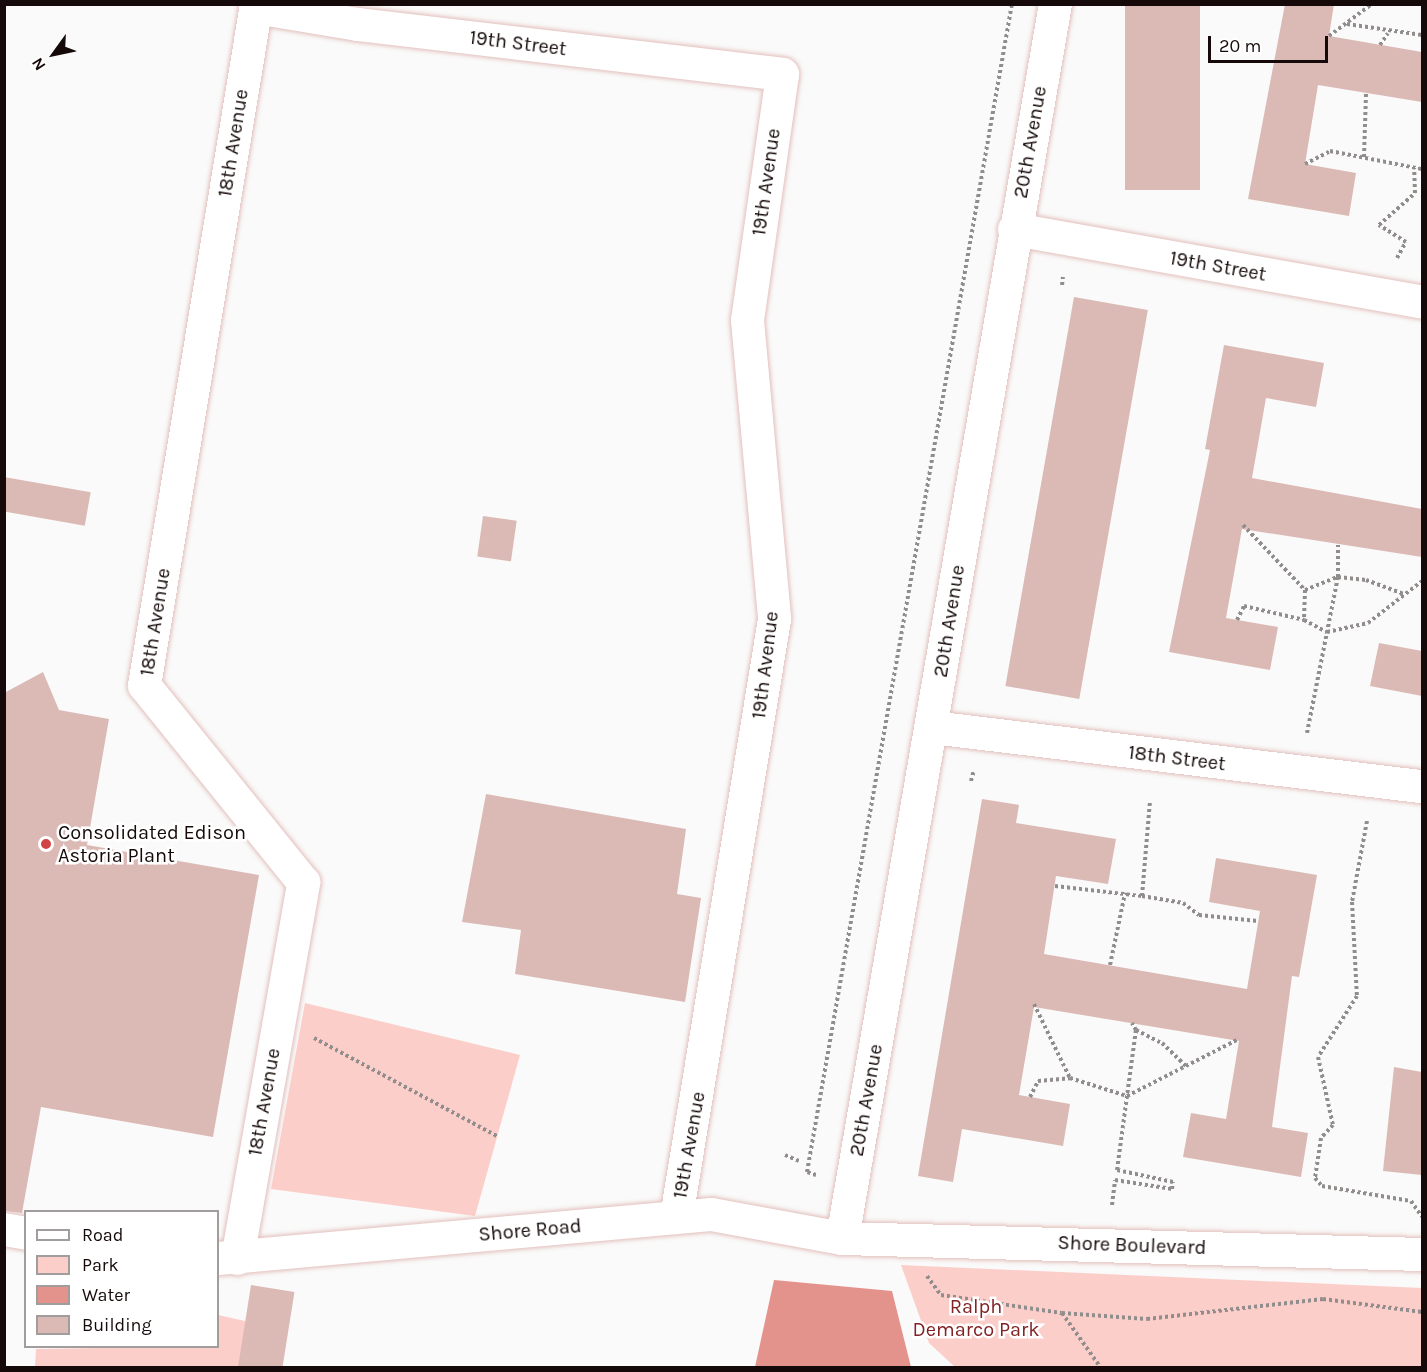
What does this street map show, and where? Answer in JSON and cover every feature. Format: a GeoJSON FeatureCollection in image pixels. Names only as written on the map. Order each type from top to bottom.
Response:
{"type":"FeatureCollection","features":[{"type":"Feature","properties":{"kind":"street","name":"20th Avenue"},"geometry":{"type":"LineString","coordinates":[[842,1238],[932,727],[1014,229],[1055,4]]}},
{"type":"Feature","properties":{"kind":"street","name":"19th Street"},"geometry":{"type":"LineString","coordinates":[[255,6],[358,24],[782,74]]}},
{"type":"Feature","properties":{"kind":"street","name":"18th Avenue"},"geometry":{"type":"LineString","coordinates":[[227,1258],[303,882],[144,686],[255,6]]}},
{"type":"Feature","properties":{"kind":"street","name":"19th Avenue"},"geometry":{"type":"LineString","coordinates":[[676,1217],[774,619],[747,320],[782,74]]}},
{"type":"Feature","properties":{"kind":"street","name":"19th Street"},"geometry":{"type":"LineString","coordinates":[[1014,229],[1422,302]]}},
{"type":"Feature","properties":{"kind":"street","name":"18th Street"},"geometry":{"type":"LineString","coordinates":[[932,727],[1422,786]]}},
{"type":"Feature","properties":{"kind":"street","name":"Shore Road"},"geometry":{"type":"LineString","coordinates":[[227,1258],[711,1214],[842,1238]]}},
{"type":"Feature","properties":{"kind":"street"},"geometry":{"type":"LineString","coordinates":[[4,1229],[24,1233]]}},
{"type":"Feature","properties":{"kind":"street","name":"Shore Boulevard"},"geometry":{"type":"LineString","coordinates":[[842,1238],[1422,1254]]}},
{"type":"Feature","properties":{"kind":"path"},"geometry":{"type":"LineString","coordinates":[[807,1172],[1012,4]]}},
{"type":"Feature","properties":{"kind":"path"},"geometry":{"type":"LineString","coordinates":[[1329,36],[1372,4]]}},
{"type":"Feature","properties":{"kind":"path"},"geometry":{"type":"LineString","coordinates":[[1347,24],[1388,32],[1422,35]]}},
{"type":"Feature","properties":{"kind":"path"},"geometry":{"type":"LineString","coordinates":[[1380,45],[1388,32]]}},
{"type":"Feature","properties":{"kind":"path"},"geometry":{"type":"LineString","coordinates":[[1364,157],[1366,93]]}},
{"type":"Feature","properties":{"kind":"path"},"geometry":{"type":"LineString","coordinates":[[1305,164],[1330,151],[1422,169]]}},
{"type":"Feature","properties":{"kind":"path"},"geometry":{"type":"LineString","coordinates":[[1397,258],[1406,242],[1378,225],[1415,193],[1414,168]]}},
{"type":"Feature","properties":{"kind":"path"},"geometry":{"type":"LineString","coordinates":[[1062,285],[1063,277]]}},
{"type":"Feature","properties":{"kind":"path"},"geometry":{"type":"LineString","coordinates":[[1243,525],[1305,590],[1304,620]]}},
{"type":"Feature","properties":{"kind":"path"},"geometry":{"type":"LineString","coordinates":[[1307,733],[1338,577],[1338,545]]}},
{"type":"Feature","properties":{"kind":"path"},"geometry":{"type":"LineString","coordinates":[[1305,590],[1338,577],[1366,580],[1404,595]]}},
{"type":"Feature","properties":{"kind":"path"},"geometry":{"type":"LineString","coordinates":[[1237,620],[1244,606],[1304,620],[1327,632],[1368,623],[1422,581]]}},
{"type":"Feature","properties":{"kind":"path"},"geometry":{"type":"LineString","coordinates":[[971,781],[974,769]]}},
{"type":"Feature","properties":{"kind":"path"},"geometry":{"type":"LineString","coordinates":[[1142,896],[1150,801]]}},
{"type":"Feature","properties":{"kind":"path"},"geometry":{"type":"LineString","coordinates":[[1367,821],[1352,902],[1357,996],[1318,1057],[1333,1125],[1322,1137],[1315,1178],[1322,1186],[1411,1201],[1422,1218]]}},
{"type":"Feature","properties":{"kind":"path"},"geometry":{"type":"LineString","coordinates":[[1055,886],[1125,893],[1183,903],[1199,915],[1258,921]]}},
{"type":"Feature","properties":{"kind":"path"},"geometry":{"type":"LineString","coordinates":[[1110,965],[1125,893]]}},
{"type":"Feature","properties":{"kind":"path"},"geometry":{"type":"LineString","coordinates":[[1034,1004],[1070,1078]]}},
{"type":"Feature","properties":{"kind":"path"},"geometry":{"type":"LineString","coordinates":[[1132,1023],[1136,1030],[1162,1043],[1187,1067]]}},
{"type":"Feature","properties":{"kind":"path"},"geometry":{"type":"LineString","coordinates":[[1112,1205],[1136,1030]]}},
{"type":"Feature","properties":{"kind":"path"},"geometry":{"type":"LineString","coordinates":[[310,1036],[497,1136]]}},
{"type":"Feature","properties":{"kind":"path"},"geometry":{"type":"LineString","coordinates":[[1030,1097],[1038,1081],[1070,1078],[1127,1096],[1239,1039]]}},
{"type":"Feature","properties":{"kind":"path"},"geometry":{"type":"LineString","coordinates":[[785,1155],[799,1161]]}},
{"type":"Feature","properties":{"kind":"path"},"geometry":{"type":"LineString","coordinates":[[1115,1180],[1172,1189],[1173,1182],[1117,1170]]}},
{"type":"Feature","properties":{"kind":"path"},"geometry":{"type":"LineString","coordinates":[[925,1272],[929,1285],[941,1295],[1062,1313],[1148,1319],[1323,1299],[1422,1312]]}},
{"type":"Feature","properties":{"kind":"path"},"geometry":{"type":"LineString","coordinates":[[1062,1313],[1101,1368]]}},
{"type":"Feature","properties":{"kind":"green space"},"geometry":{"type":"Polygon","coordinates":[[[305,1003],[520,1055],[475,1216],[271,1189],[305,1003]]]}},
{"type":"Feature","properties":{"kind":"green space","name":"Ralph Demarco Park"},"geometry":{"type":"Polygon","coordinates":[[[901,1265],[1422,1288],[1422,1367],[955,1367],[929,1343],[901,1265]]]}},
{"type":"Feature","properties":{"kind":"green space"},"geometry":{"type":"Polygon","coordinates":[[[219,1315],[245,1321],[245,1367],[35,1367],[36,1349],[219,1348],[219,1315]]]}},
{"type":"Feature","properties":{"kind":"water"},"geometry":{"type":"Polygon","coordinates":[[[774,1280],[892,1291],[911,1367],[755,1367],[774,1280]]]}},
{"type":"Feature","properties":{"kind":"building"},"geometry":{"type":"Polygon","coordinates":[[[1125,4],[1200,4],[1200,190],[1125,190],[1125,4]]]}},
{"type":"Feature","properties":{"kind":"building"},"geometry":{"type":"Polygon","coordinates":[[[1285,4],[1334,4],[1329,36],[1422,52],[1422,102],[1318,85],[1305,164],[1356,173],[1349,216],[1248,199],[1285,4]]]}},
{"type":"Feature","properties":{"kind":"building"},"geometry":{"type":"Polygon","coordinates":[[[1074,297],[1148,310],[1079,699],[1005,686],[1074,297]]]}},
{"type":"Feature","properties":{"kind":"building"},"geometry":{"type":"Polygon","coordinates":[[[1224,345],[1324,363],[1316,407],[1266,398],[1252,478],[1422,509],[1422,557],[1242,529],[1226,618],[1278,627],[1270,670],[1169,652],[1210,450],[1205,449],[1224,345]]]}},
{"type":"Feature","properties":{"kind":"building"},"geometry":{"type":"Polygon","coordinates":[[[4,477],[91,492],[85,526],[4,512],[4,477]]]}},
{"type":"Feature","properties":{"kind":"building"},"geometry":{"type":"Polygon","coordinates":[[[483,516],[517,521],[511,561],[477,557],[483,516]]]}},
{"type":"Feature","properties":{"kind":"building"},"geometry":{"type":"Polygon","coordinates":[[[1379,643],[1422,651],[1422,696],[1370,686],[1379,643]]]}},
{"type":"Feature","properties":{"kind":"building"},"geometry":{"type":"Polygon","coordinates":[[[43,672],[59,710],[109,719],[87,845],[259,875],[213,1137],[41,1107],[22,1213],[4,1211],[4,693],[43,672]]]}},
{"type":"Feature","properties":{"kind":"building"},"geometry":{"type":"Polygon","coordinates":[[[486,794],[686,829],[677,894],[701,898],[685,1002],[515,974],[521,930],[462,922],[486,794]]]}},
{"type":"Feature","properties":{"kind":"building"},"geometry":{"type":"Polygon","coordinates":[[[982,799],[1019,805],[1016,823],[1116,839],[1108,884],[1056,876],[1044,954],[1247,989],[1260,911],[1209,902],[1216,858],[1317,875],[1299,977],[1292,976],[1272,1127],[1308,1133],[1301,1177],[1183,1157],[1191,1113],[1226,1119],[1239,1041],[1034,1007],[1019,1095],[1070,1104],[1063,1146],[962,1129],[953,1182],[918,1176],[982,799]]]}},
{"type":"Feature","properties":{"kind":"building"},"geometry":{"type":"Polygon","coordinates":[[[1394,1067],[1422,1072],[1422,1175],[1383,1171],[1394,1067]]]}},
{"type":"Feature","properties":{"kind":"building"},"geometry":{"type":"Polygon","coordinates":[[[251,1285],[294,1292],[282,1368],[238,1367],[251,1285]]]}},
{"type":"Feature","properties":{"kind":"place","name":"Consolidated Edison Astoria Plant"},"geometry":{"type":"Point","coordinates":[46,844]}}]}
